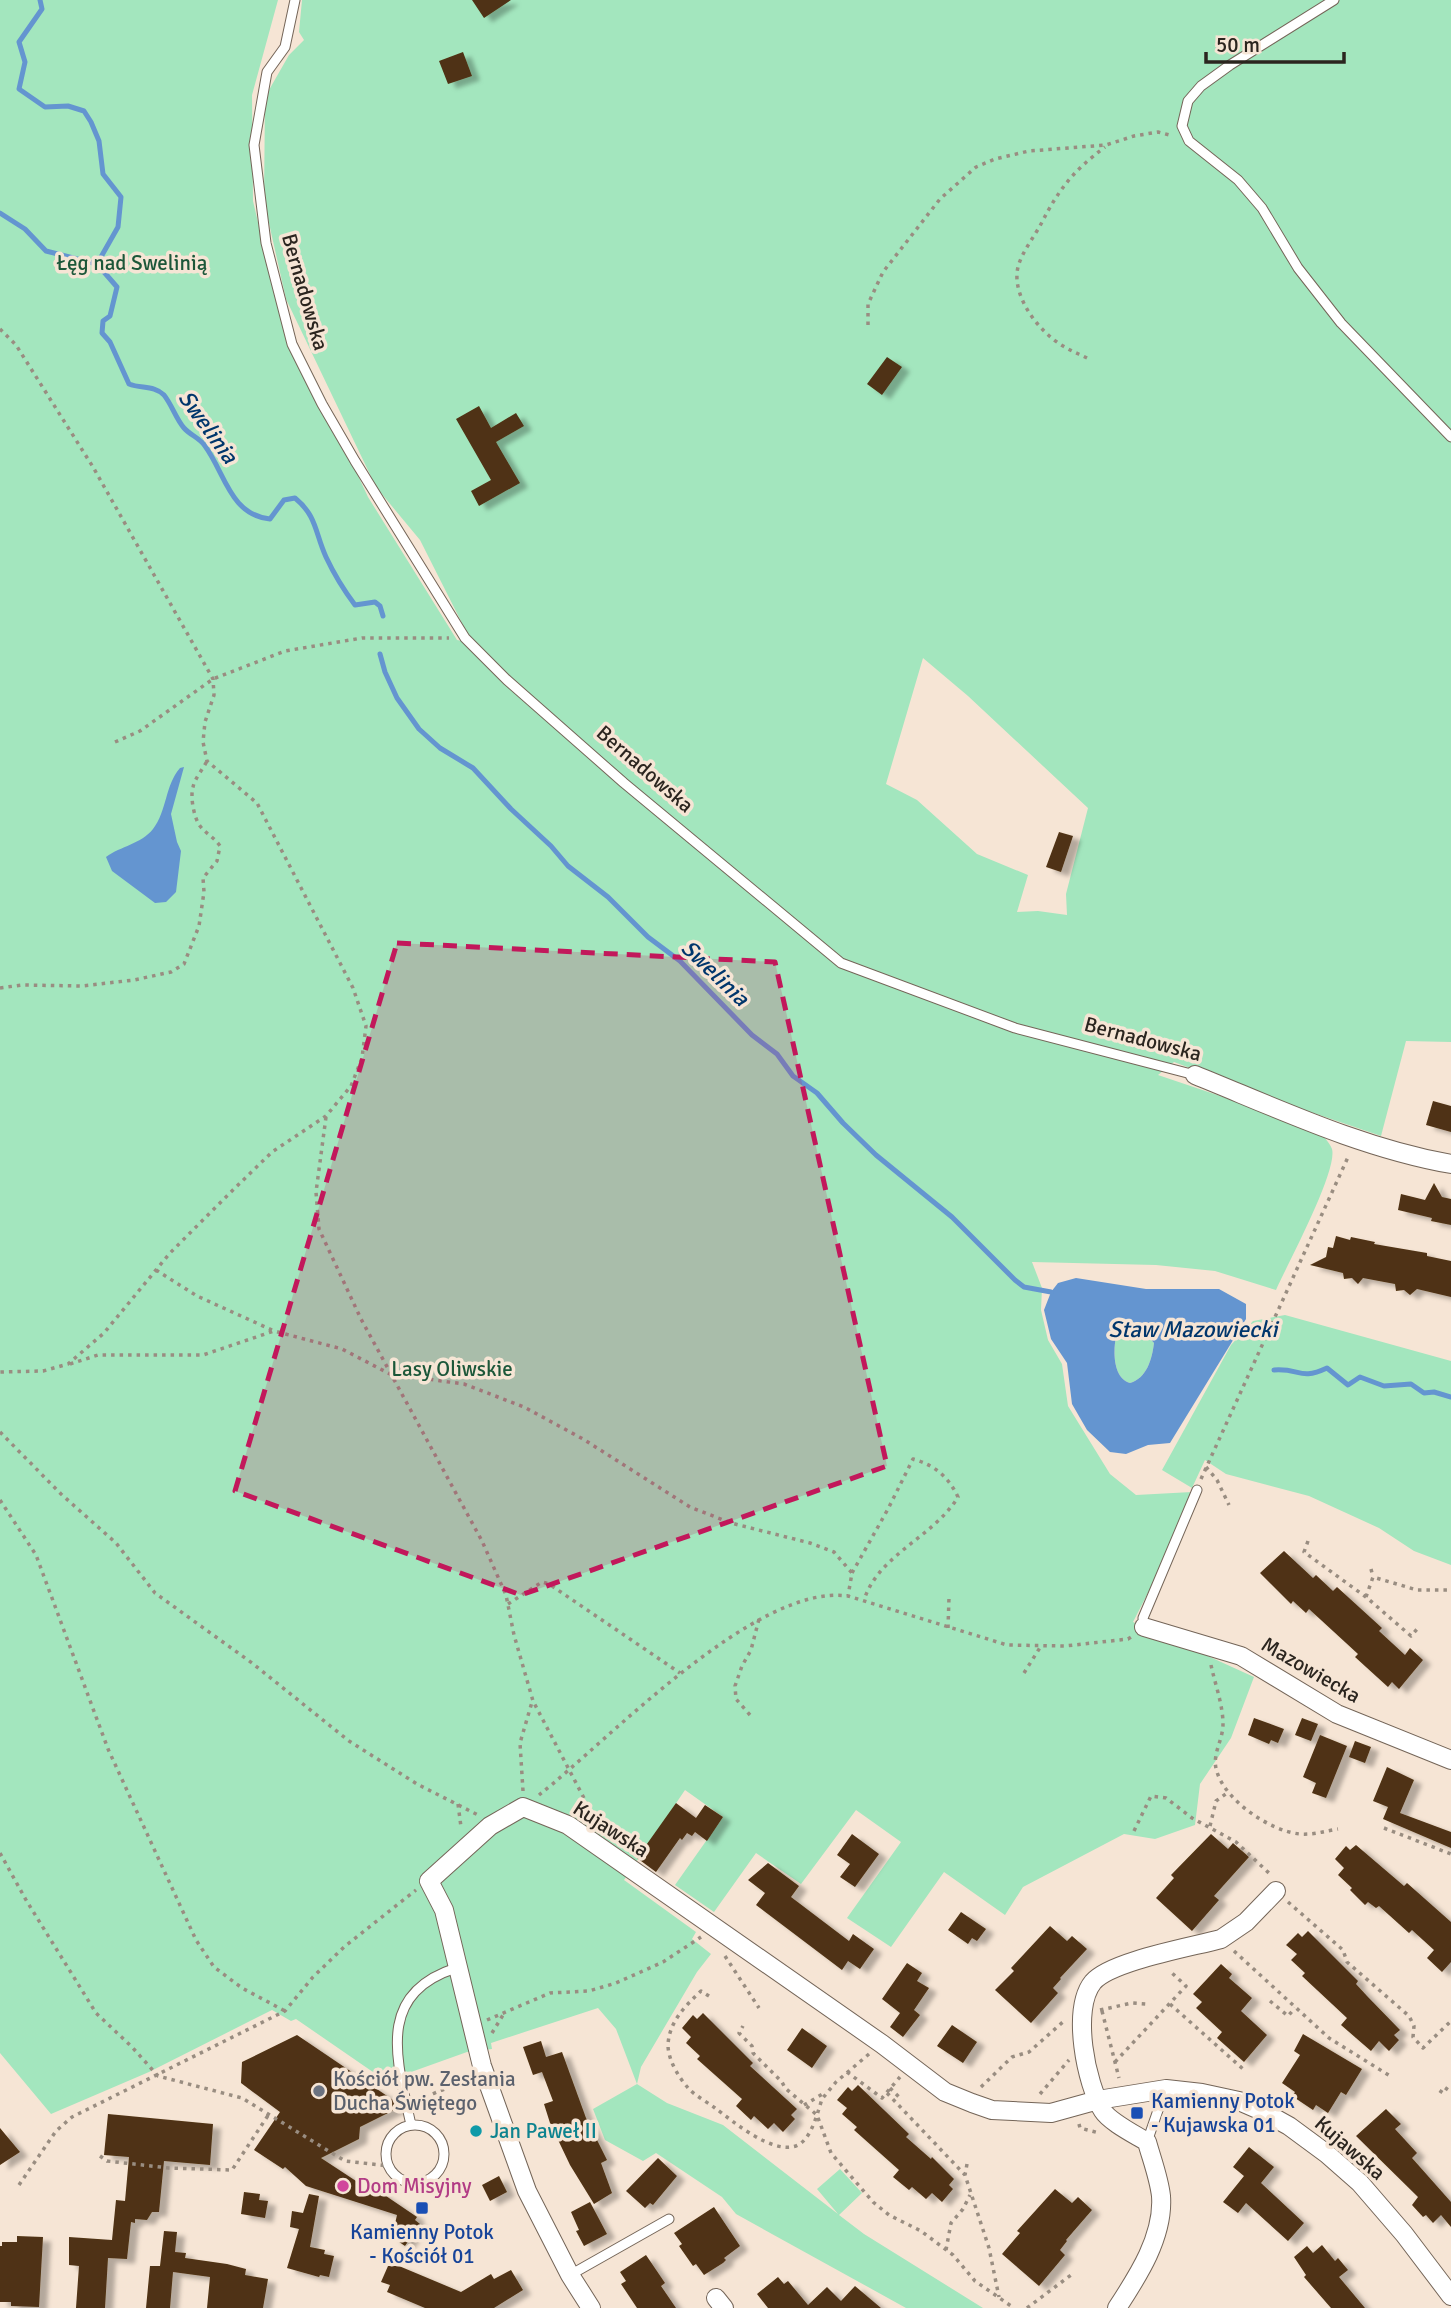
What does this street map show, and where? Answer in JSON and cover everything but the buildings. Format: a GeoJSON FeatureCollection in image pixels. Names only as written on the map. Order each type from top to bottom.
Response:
{"type":"FeatureCollection","features":[{"type":"Feature","properties":{"kind":"street","name":"Bernadowska"},"geometry":{"type":"LineString","coordinates":[[1195,1075],[1356,1141],[1451,1164]]}},
{"type":"Feature","properties":{"kind":"street","name":"Mazowiecka"},"geometry":{"type":"LineString","coordinates":[[1144,1626],[1226,1650],[1257,1664],[1337,1714],[1451,1760]]}},
{"type":"Feature","properties":{"kind":"street"},"geometry":{"type":"LineString","coordinates":[[523,1807],[490,1826],[429,1881],[444,1910],[482,2066],[527,2191],[570,2275],[591,2308]]}},
{"type":"Feature","properties":{"kind":"street","name":"Kujawska"},"geometry":{"type":"LineString","coordinates":[[523,1807],[568,1825],[882,2044],[945,2092],[992,2110],[1051,2113],[1098,2101],[1166,2089],[1202,2092],[1239,2101],[1289,2126],[1360,2183],[1451,2295]]}},
{"type":"Feature","properties":{"kind":"street"},"geometry":{"type":"LineString","coordinates":[[1117,2308],[1150,2250],[1161,2210],[1158,2181],[1147,2142],[1104,2114],[1093,2089],[1080,2019],[1095,2009],[1093,1982],[1110,1970],[1126,1964],[1221,1939],[1283,1897]]}},
{"type":"Feature","properties":{"kind":"lane","name":"Bernadowska"},"geometry":{"type":"LineString","coordinates":[[295,0],[285,47],[267,72],[254,145],[266,243],[292,344],[321,404],[465,638],[507,680],[624,783],[841,963],[1015,1028],[1195,1075]]}},
{"type":"Feature","properties":{"kind":"lane"},"geometry":{"type":"LineString","coordinates":[[1334,0],[1201,86],[1188,101],[1182,126],[1189,141],[1238,180],[1262,208],[1298,268],[1340,323],[1451,437]]}},
{"type":"Feature","properties":{"kind":"lane"},"geometry":{"type":"LineString","coordinates":[[1144,1626],[1143,1618],[1198,1490]]}},
{"type":"Feature","properties":{"kind":"lane"},"geometry":{"type":"LineString","coordinates":[[411,2126],[400,2076],[397,2032],[401,2012],[424,1982],[456,1968]]}},
{"type":"Feature","properties":{"kind":"lane"},"geometry":{"type":"LineString","coordinates":[[1147,2142],[1166,2089]]}},
{"type":"Feature","properties":{"kind":"lane"},"geometry":{"type":"LineString","coordinates":[[411,2126],[431,2129],[443,2145],[445,2154],[438,2173],[422,2183],[402,2180],[389,2166],[387,2149],[390,2140],[396,2133],[411,2126]]}},
{"type":"Feature","properties":{"kind":"lane"},"geometry":{"type":"LineString","coordinates":[[570,2275],[669,2219]]}},
{"type":"Feature","properties":{"kind":"path"},"geometry":{"type":"LineString","coordinates":[[868,325],[868,304],[883,272],[940,199],[976,167],[995,159],[1029,151],[1106,145],[1158,132],[1189,141]]}},
{"type":"Feature","properties":{"kind":"path"},"geometry":{"type":"LineString","coordinates":[[1087,358],[1062,346],[1031,315],[1022,299],[1017,280],[1019,265],[1058,191],[1082,163],[1106,145]]}},
{"type":"Feature","properties":{"kind":"path"},"geometry":{"type":"LineString","coordinates":[[0,329],[16,345],[93,467],[213,679],[214,695],[205,722],[203,742],[207,761],[257,803],[353,988],[366,1026],[362,1058],[351,1086],[326,1116],[272,1152],[170,1253],[104,1333],[68,1364]]}},
{"type":"Feature","properties":{"kind":"path"},"geometry":{"type":"LineString","coordinates":[[115,742],[140,731],[213,679],[285,651],[362,638],[465,638]]}},
{"type":"Feature","properties":{"kind":"path"},"geometry":{"type":"LineString","coordinates":[[0,988],[22,985],[95,985],[171,972],[184,964],[200,926],[203,878],[217,861],[220,846],[197,823],[193,806],[192,788],[207,761]]}},
{"type":"Feature","properties":{"kind":"path"},"geometry":{"type":"LineString","coordinates":[[326,1116],[316,1192],[319,1229],[361,1319],[482,1541],[506,1595],[514,1635],[533,1701],[615,1857]]}},
{"type":"Feature","properties":{"kind":"path"},"geometry":{"type":"LineString","coordinates":[[1229,1504],[1217,1480],[1206,1467],[1356,1141]]}},
{"type":"Feature","properties":{"kind":"path"},"geometry":{"type":"LineString","coordinates":[[156,1270],[197,1296],[274,1331],[342,1349],[390,1374],[464,1384],[524,1407],[583,1439],[690,1507],[731,1523],[810,1543],[834,1552],[852,1573]]}},
{"type":"Feature","properties":{"kind":"path"},"geometry":{"type":"LineString","coordinates":[[1275,1303],[1280,1304]]}},
{"type":"Feature","properties":{"kind":"path"},"geometry":{"type":"LineString","coordinates":[[0,1372],[43,1371],[98,1355],[203,1355],[274,1331]]}},
{"type":"Feature","properties":{"kind":"path"},"geometry":{"type":"LineString","coordinates":[[0,1432],[116,1544],[155,1593],[252,1663],[349,1741],[417,1784],[477,1813],[490,1826]]}},
{"type":"Feature","properties":{"kind":"path"},"geometry":{"type":"LineString","coordinates":[[848,1596],[852,1573],[913,1459],[930,1464],[953,1486],[958,1497],[939,1521],[916,1538],[877,1576],[868,1588],[864,1601]]}},
{"type":"Feature","properties":{"kind":"path"},"geometry":{"type":"LineString","coordinates":[[0,1500],[36,1555],[108,1748],[196,1940],[214,1967],[242,1987],[285,2011]]}},
{"type":"Feature","properties":{"kind":"path"},"geometry":{"type":"LineString","coordinates":[[1308,1541],[1304,1552],[1366,1597],[1410,1636],[1418,1628]]}},
{"type":"Feature","properties":{"kind":"path"},"geometry":{"type":"LineString","coordinates":[[1366,1597],[1373,1577],[1371,1569]]}},
{"type":"Feature","properties":{"kind":"path"},"geometry":{"type":"LineString","coordinates":[[1373,1577],[1417,1590],[1451,1590]]}},
{"type":"Feature","properties":{"kind":"path"},"geometry":{"type":"LineString","coordinates":[[508,1604],[542,1582],[549,1584],[680,1673]]}},
{"type":"Feature","properties":{"kind":"path"},"geometry":{"type":"LineString","coordinates":[[523,1807],[569,1771],[680,1673],[759,1619],[801,1601],[830,1594],[848,1596],[1007,1645],[1065,1646],[1128,1639],[1144,1626]]}},
{"type":"Feature","properties":{"kind":"path"},"geometry":{"type":"LineString","coordinates":[[948,1628],[949,1598]]}},
{"type":"Feature","properties":{"kind":"path"},"geometry":{"type":"LineString","coordinates":[[750,1714],[736,1699],[735,1686],[751,1650],[759,1619]]}},
{"type":"Feature","properties":{"kind":"path"},"geometry":{"type":"LineString","coordinates":[[1206,1644],[1223,1718],[1221,1740],[1214,1757],[1216,1771],[1227,1793],[1283,1831],[1313,1833],[1338,1829]]}},
{"type":"Feature","properties":{"kind":"path"},"geometry":{"type":"LineString","coordinates":[[1024,1673],[1041,1646]]}},
{"type":"Feature","properties":{"kind":"path"},"geometry":{"type":"LineString","coordinates":[[523,1807],[520,1743],[533,1701]]}},
{"type":"Feature","properties":{"kind":"path"},"geometry":{"type":"LineString","coordinates":[[1210,1826],[1216,1801],[1227,1793]]}},
{"type":"Feature","properties":{"kind":"path"},"geometry":{"type":"LineString","coordinates":[[1134,1831],[1151,1796],[1157,1795],[1236,1842],[1269,1873]]}},
{"type":"Feature","properties":{"kind":"path"},"geometry":{"type":"LineString","coordinates":[[1384,1828],[1451,1854]]}},
{"type":"Feature","properties":{"kind":"path"},"geometry":{"type":"LineString","coordinates":[[0,1853],[96,2012],[158,2076],[242,2098],[345,2161],[389,2166]]}},
{"type":"Feature","properties":{"kind":"path"},"geometry":{"type":"LineString","coordinates":[[19,2185],[56,2131],[72,2117],[285,2011],[313,1977],[344,1947],[429,1881]]}},
{"type":"Feature","properties":{"kind":"path"},"geometry":{"type":"LineString","coordinates":[[1283,1897],[1343,1950],[1347,1962],[1409,2016],[1414,2026],[1413,2037],[1423,2048],[1451,2021]]}},
{"type":"Feature","properties":{"kind":"path"},"geometry":{"type":"LineString","coordinates":[[472,2026],[550,1993],[589,1991],[616,1983],[663,1962],[713,1927],[728,1962],[759,2008]]}},
{"type":"Feature","properties":{"kind":"path"},"geometry":{"type":"LineString","coordinates":[[1221,1939],[1329,2038],[1390,2076]]}},
{"type":"Feature","properties":{"kind":"path"},"geometry":{"type":"LineString","coordinates":[[1115,2062],[1186,1986],[1172,1973]]}},
{"type":"Feature","properties":{"kind":"path"},"geometry":{"type":"LineString","coordinates":[[709,1996],[701,1991],[679,2014],[668,2046],[671,2060],[689,2089],[737,2125],[765,2141],[784,2147],[801,2144],[809,2134],[822,2099],[829,2090],[882,2044]]}},
{"type":"Feature","properties":{"kind":"path"},"geometry":{"type":"LineString","coordinates":[[1270,2001],[1288,2016],[1295,2008]]}},
{"type":"Feature","properties":{"kind":"path"},"geometry":{"type":"LineString","coordinates":[[975,2092],[1012,2057],[1029,2052],[1063,2021],[1095,2009],[1132,2003],[1146,2004]]}},
{"type":"Feature","properties":{"kind":"path"},"geometry":{"type":"LineString","coordinates":[[1170,2004],[1243,2069]]}},
{"type":"Feature","properties":{"kind":"path"},"geometry":{"type":"LineString","coordinates":[[1095,2009],[1115,2062],[1119,2081]]}},
{"type":"Feature","properties":{"kind":"path"},"geometry":{"type":"LineString","coordinates":[[743,2026],[739,2033],[752,2046],[753,2053],[817,2115],[831,2153],[873,2202],[888,2215],[921,2231],[946,2250],[975,2281],[1014,2308]]}},
{"type":"Feature","properties":{"kind":"path"},"geometry":{"type":"LineString","coordinates":[[1034,2101],[1083,2040]]}},
{"type":"Feature","properties":{"kind":"path"},"geometry":{"type":"LineString","coordinates":[[847,2072],[882,2098],[909,2065]]}},
{"type":"Feature","properties":{"kind":"path"},"geometry":{"type":"LineString","coordinates":[[425,2097],[462,2082]]}},
{"type":"Feature","properties":{"kind":"path"},"geometry":{"type":"LineString","coordinates":[[1440,2093],[1444,2087],[1451,2092]]}},
{"type":"Feature","properties":{"kind":"path"},"geometry":{"type":"LineString","coordinates":[[890,2088],[900,2098]]}},
{"type":"Feature","properties":{"kind":"path"},"geometry":{"type":"LineString","coordinates":[[804,2105],[829,2090]]}},
{"type":"Feature","properties":{"kind":"path"},"geometry":{"type":"LineString","coordinates":[[887,2093],[965,2175],[989,2248],[999,2297]]}},
{"type":"Feature","properties":{"kind":"path"},"geometry":{"type":"LineString","coordinates":[[100,2156],[107,2161],[232,2170],[269,2113]]}},
{"type":"Feature","properties":{"kind":"path"},"geometry":{"type":"LineString","coordinates":[[965,2175],[967,2164]]}},
{"type":"Feature","properties":{"kind":"path"},"geometry":{"type":"LineString","coordinates":[[946,2250],[951,2223],[963,2209],[971,2193]]}},
{"type":"Feature","properties":{"kind":"path"},"geometry":{"type":"LineString","coordinates":[[1027,2308],[1071,2275]]}},
{"type":"Feature","properties":{"kind":"highlighted area"},"geometry":{"type":"Polygon","coordinates":[[[397,943],[775,962],[887,1466],[521,1595],[235,1491],[397,943]]]}},
{"type":"Feature","properties":{"kind":"green space"},"geometry":{"type":"Polygon","coordinates":[[[0,0],[278,0],[252,95],[253,201],[277,302],[368,497],[457,640],[472,643],[420,540],[376,487],[286,299],[264,201],[265,97],[289,55],[304,40],[299,32],[302,0],[1451,0],[1451,1042],[1406,1041],[1381,1136],[1174,1062],[1158,1075],[1315,1128],[1331,1146],[1332,1160],[1320,1197],[1276,1290],[1215,1271],[1156,1265],[1032,1262],[1042,1288],[1041,1310],[1048,1340],[1062,1364],[1068,1406],[1110,1474],[1136,1495],[1192,1492],[1174,1542],[1133,1622],[1254,1677],[1231,1738],[1200,1784],[1195,1825],[1155,1839],[1124,1834],[1023,1887],[1005,1915],[944,1872],[891,1947],[847,1918],[901,1842],[856,1810],[801,1884],[756,1853],[714,1912],[675,1885],[723,1817],[685,1790],[624,1880],[696,1932],[692,1939],[711,1954],[697,1972],[641,2067],[637,2084],[616,2029],[598,2008],[491,2043],[492,2049],[467,2052],[386,2081],[296,2019],[291,2021],[272,2010],[149,2072],[51,2114],[0,2053],[0,0]],[[923,658],[886,784],[917,800],[977,854],[1028,875],[1017,912],[1038,911],[1067,915],[1066,894],[1088,808],[968,696],[923,658]]]}},
{"type":"Feature","properties":{"kind":"green space"},"geometry":{"type":"Polygon","coordinates":[[[1285,1315],[1451,1361],[1451,1565],[1414,1551],[1379,1528],[1309,1496],[1226,1474],[1205,1460],[1192,1488],[1162,1470],[1231,1345],[1253,1321],[1285,1315]]]}},
{"type":"Feature","properties":{"kind":"green space"},"geometry":{"type":"Polygon","coordinates":[[[1127,1330],[1144,1332],[1154,1343],[1145,1372],[1130,1383],[1120,1376],[1115,1356],[1116,1337],[1127,1330]]]}},
{"type":"Feature","properties":{"kind":"green space"},"geometry":{"type":"Polygon","coordinates":[[[637,2084],[667,2103],[723,2125],[838,2214],[817,2189],[840,2169],[862,2193],[839,2215],[864,2234],[983,2308],[906,2308],[736,2214],[722,2197],[656,2153],[643,2161],[605,2140],[593,2109],[637,2084]]]}},
{"type":"Feature","properties":{"kind":"water"},"geometry":{"type":"Polygon","coordinates":[[[184,767],[171,814],[181,851],[176,892],[166,902],[155,903],[112,871],[106,857],[143,838],[153,829],[175,775],[184,767]]]}},
{"type":"Feature","properties":{"kind":"water","name":"Staw Mazowiecki"},"geometry":{"type":"Polygon","coordinates":[[[1076,1278],[1146,1289],[1219,1289],[1246,1304],[1246,1319],[1170,1443],[1148,1445],[1126,1454],[1110,1452],[1087,1430],[1072,1404],[1067,1363],[1051,1339],[1044,1310],[1058,1283],[1076,1278]],[[1127,1330],[1116,1337],[1117,1370],[1124,1380],[1130,1383],[1145,1372],[1152,1355],[1154,1343],[1144,1332],[1127,1330]]]}},
{"type":"Feature","properties":{"kind":"waterway","name":"Swelinia"},"geometry":{"type":"LineString","coordinates":[[40,0],[42,9],[19,42],[25,62],[19,89],[45,107],[68,106],[84,111],[91,122],[99,141],[103,174],[121,197],[118,227],[97,264]]}},
{"type":"Feature","properties":{"kind":"waterway","name":"Swelinia"},"geometry":{"type":"LineString","coordinates":[[0,213],[25,229],[46,251],[97,264],[117,287],[110,316],[103,321],[102,333],[110,342],[129,384],[156,390],[164,395],[184,428],[205,446],[230,491],[246,510],[270,519],[284,500],[295,498],[312,518],[329,563],[355,605],[375,602],[380,606],[383,616]]}},
{"type":"Feature","properties":{"kind":"waterway","name":"Swelinia"},"geometry":{"type":"LineString","coordinates":[[380,654],[397,698],[419,729],[440,748],[473,768],[568,866],[608,897],[648,937],[680,961],[752,1035],[777,1054],[793,1076],[817,1093],[876,1155],[952,1217],[1015,1280],[1024,1287],[1051,1292]]}},
{"type":"Feature","properties":{"kind":"waterway","name":"Swelinia"},"geometry":{"type":"LineString","coordinates":[[1274,1370],[1311,1374],[1327,1368],[1348,1385],[1360,1377],[1384,1386],[1411,1384],[1424,1393],[1434,1392],[1451,1397]]}},
{"type":"Feature","properties":{"kind":"place","name":"Kościół pw. Zesłania Ducha Świętego"},"geometry":{"type":"Point","coordinates":[319,2091]}},
{"type":"Feature","properties":{"kind":"place","name":"Kamienny Potok - Kujawska 01"},"geometry":{"type":"Point","coordinates":[1137,2113]}},
{"type":"Feature","properties":{"kind":"place","name":"Jan Paweł II"},"geometry":{"type":"Point","coordinates":[476,2131]}},
{"type":"Feature","properties":{"kind":"place","name":"Dom Misyjny"},"geometry":{"type":"Point","coordinates":[343,2186]}},
{"type":"Feature","properties":{"kind":"place","name":"Kamienny Potok - Kościół 01"},"geometry":{"type":"Point","coordinates":[422,2208]}},
{"type":"Feature","properties":{"kind":"park label","name":"Łęg nad Swelinią"},"geometry":{"type":"Point","coordinates":[132,263]}},
{"type":"Feature","properties":{"kind":"park label","name":"Lasy Oliwskie"},"geometry":{"type":"Point","coordinates":[452,1369]}}]}
